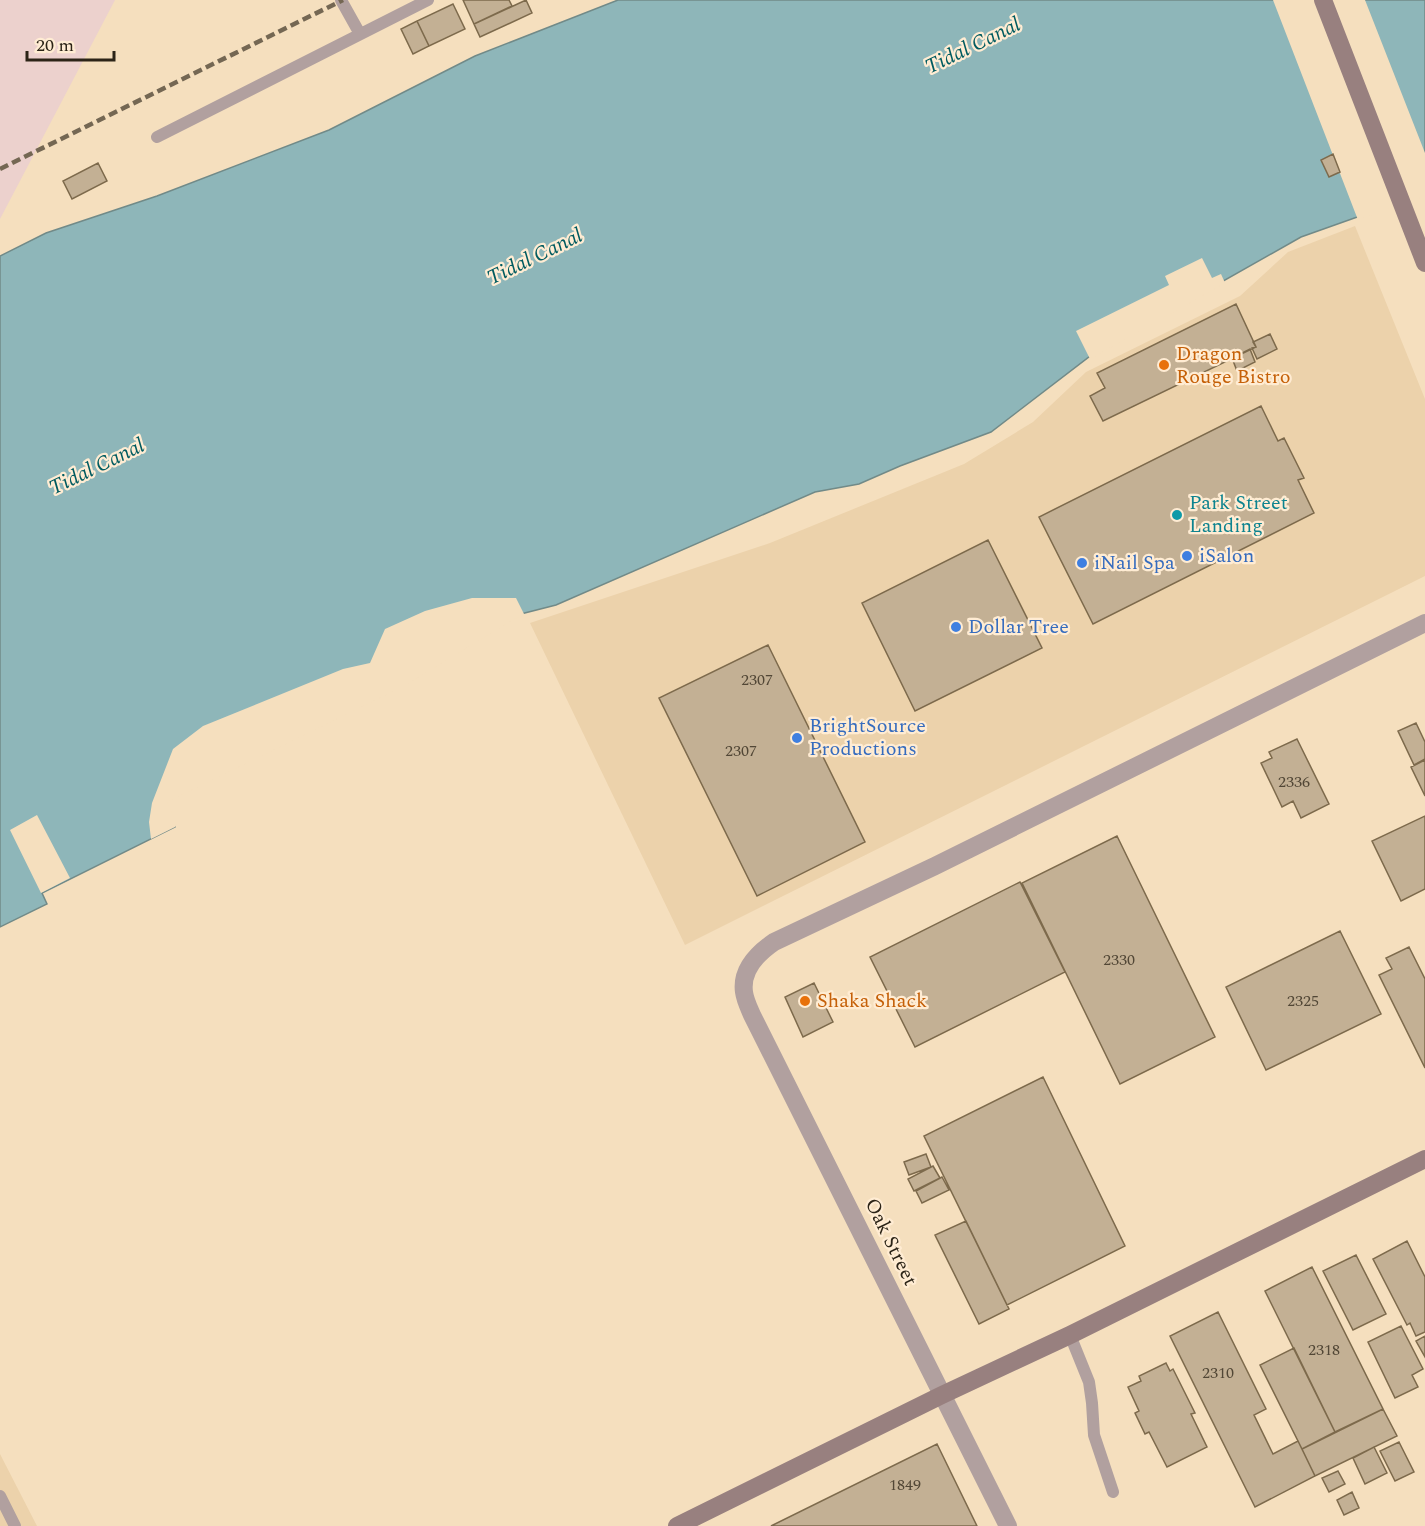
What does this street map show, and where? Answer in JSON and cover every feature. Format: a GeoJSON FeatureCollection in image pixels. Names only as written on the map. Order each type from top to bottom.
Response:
{"type":"FeatureCollection","features":[{"type":"Feature","properties":{"kind":"street"},"geometry":{"type":"LineString","coordinates":[[1323,0],[1424,261]]}},
{"type":"Feature","properties":{"kind":"street","name":"Oak Street"},"geometry":{"type":"LineString","coordinates":[[1008,1526],[752,1015],[744,992],[745,976],[751,963],[761,951],[774,942],[935,866],[1425,623]]}},
{"type":"Feature","properties":{"kind":"street"},"geometry":{"type":"LineString","coordinates":[[677,1526],[1425,1159]]}},
{"type":"Feature","properties":{"kind":"lane"},"geometry":{"type":"LineString","coordinates":[[341,0],[360,34]]}},
{"type":"Feature","properties":{"kind":"lane"},"geometry":{"type":"LineString","coordinates":[[157,137],[428,0]]}},
{"type":"Feature","properties":{"kind":"lane"},"geometry":{"type":"LineString","coordinates":[[1070,1335],[1089,1382],[1094,1435],[1113,1492]]}},
{"type":"Feature","properties":{"kind":"lane"},"geometry":{"type":"LineString","coordinates":[[0,1496],[15,1526]]}},
{"type":"Feature","properties":{"kind":"shaded area"},"geometry":{"type":"Polygon","coordinates":[[[0,0],[115,0],[0,219],[0,0]]]}},
{"type":"Feature","properties":{"kind":"shaded area","name":"Park Street Landing"},"geometry":{"type":"Polygon","coordinates":[[[1355,226],[1425,399],[1425,576],[685,945],[530,623],[770,543],[964,464],[1033,422],[1086,372],[1240,296],[1288,252],[1355,226]]]}},
{"type":"Feature","properties":{"kind":"shaded area"},"geometry":{"type":"Polygon","coordinates":[[[0,1454],[37,1526],[0,1526],[0,1454]]]}},
{"type":"Feature","properties":{"kind":"water","name":"Tidal Canal"},"geometry":{"type":"Polygon","coordinates":[[[618,0],[1425,0],[1425,193],[1301,237],[1089,357],[991,432],[859,484],[815,492],[556,605],[513,616],[163,801],[175,827],[42,893],[47,904],[0,927],[0,256],[46,233],[157,196],[329,130],[475,56],[618,0]]]}},
{"type":"Feature","properties":{"kind":"pier"},"geometry":{"type":"Polygon","coordinates":[[[1273,0],[1365,0],[1425,153],[1425,196],[1358,220],[1273,0]]]}},
{"type":"Feature","properties":{"kind":"pier"},"geometry":{"type":"Polygon","coordinates":[[[1202,258],[1212,278],[1221,274],[1225,283],[1090,359],[1076,331],[1169,285],[1165,276],[1202,258]]]}},
{"type":"Feature","properties":{"kind":"pier"},"geometry":{"type":"Polygon","coordinates":[[[472,598],[516,598],[525,616],[514,619],[404,686],[167,802],[177,824],[151,839],[149,822],[152,803],[173,749],[203,726],[343,669],[370,663],[385,629],[425,611],[472,598]]]}},
{"type":"Feature","properties":{"kind":"pier"},"geometry":{"type":"Polygon","coordinates":[[[37,815],[70,878],[41,893],[10,830],[37,815]]]}},
{"type":"Feature","properties":{"kind":"building"},"geometry":{"type":"Polygon","coordinates":[[[463,0],[509,0],[512,6],[474,24],[463,0]]]}},
{"type":"Feature","properties":{"kind":"building"},"geometry":{"type":"Polygon","coordinates":[[[526,0],[532,13],[480,37],[474,24],[526,0]]]}},
{"type":"Feature","properties":{"kind":"building"},"geometry":{"type":"Polygon","coordinates":[[[453,4],[465,29],[429,46],[417,21],[453,4]]]}},
{"type":"Feature","properties":{"kind":"building"},"geometry":{"type":"Polygon","coordinates":[[[417,21],[429,46],[413,54],[401,29],[417,21]]]}},
{"type":"Feature","properties":{"kind":"building"},"geometry":{"type":"Polygon","coordinates":[[[1333,154],[1340,172],[1329,177],[1321,160],[1333,154]]]}},
{"type":"Feature","properties":{"kind":"building"},"geometry":{"type":"Polygon","coordinates":[[[98,163],[107,181],[72,199],[63,181],[98,163]]]}},
{"type":"Feature","properties":{"kind":"building","name":"Dragon Rouge Bistro"},"geometry":{"type":"Polygon","coordinates":[[[1236,304],[1256,347],[1103,421],[1090,396],[1105,388],[1097,373],[1236,304]]]}},
{"type":"Feature","properties":{"kind":"building"},"geometry":{"type":"Polygon","coordinates":[[[1270,334],[1277,349],[1257,359],[1252,348],[1256,347],[1253,342],[1270,334]]]}},
{"type":"Feature","properties":{"kind":"building"},"geometry":{"type":"Polygon","coordinates":[[[1250,349],[1255,362],[1237,371],[1232,358],[1250,349]]]}},
{"type":"Feature","properties":{"kind":"building","name":"Park Street Landing"},"geometry":{"type":"Polygon","coordinates":[[[1261,406],[1278,441],[1284,438],[1304,478],[1298,480],[1314,513],[1093,624],[1039,517],[1261,406]]]}},
{"type":"Feature","properties":{"kind":"building"},"geometry":{"type":"Polygon","coordinates":[[[988,540],[1042,648],[915,711],[862,603],[988,540]]]}},
{"type":"Feature","properties":{"kind":"building"},"geometry":{"type":"Polygon","coordinates":[[[768,645],[865,842],[757,896],[659,698],[768,645]]]}},
{"type":"Feature","properties":{"kind":"building"},"geometry":{"type":"Polygon","coordinates":[[[1416,723],[1425,742],[1425,759],[1414,765],[1398,731],[1416,723]]]}},
{"type":"Feature","properties":{"kind":"building"},"geometry":{"type":"Polygon","coordinates":[[[1297,739],[1329,804],[1301,818],[1293,801],[1282,807],[1261,763],[1272,758],[1269,752],[1297,739]]]}},
{"type":"Feature","properties":{"kind":"building"},"geometry":{"type":"Polygon","coordinates":[[[1425,760],[1425,796],[1411,767],[1425,760]]]}},
{"type":"Feature","properties":{"kind":"building"},"geometry":{"type":"Polygon","coordinates":[[[1425,816],[1425,889],[1401,901],[1372,841],[1425,816]]]}},
{"type":"Feature","properties":{"kind":"building"},"geometry":{"type":"Polygon","coordinates":[[[1117,836],[1215,1037],[1120,1084],[1022,883],[1117,836]]]}},
{"type":"Feature","properties":{"kind":"building"},"geometry":{"type":"Polygon","coordinates":[[[1020,882],[1065,972],[915,1047],[870,957],[1020,882]]]}},
{"type":"Feature","properties":{"kind":"building"},"geometry":{"type":"Polygon","coordinates":[[[1340,931],[1381,1014],[1266,1070],[1226,987],[1340,931]]]}},
{"type":"Feature","properties":{"kind":"building"},"geometry":{"type":"Polygon","coordinates":[[[1409,947],[1425,979],[1425,1068],[1379,975],[1392,969],[1386,958],[1409,947]]]}},
{"type":"Feature","properties":{"kind":"building"},"geometry":{"type":"Polygon","coordinates":[[[814,983],[833,1022],[803,1037],[785,997],[814,983]]]}},
{"type":"Feature","properties":{"kind":"building"},"geometry":{"type":"Polygon","coordinates":[[[1043,1077],[1125,1246],[1007,1305],[924,1136],[1043,1077]]]}},
{"type":"Feature","properties":{"kind":"building"},"geometry":{"type":"Polygon","coordinates":[[[926,1154],[931,1167],[909,1175],[904,1162],[926,1154]]]}},
{"type":"Feature","properties":{"kind":"building"},"geometry":{"type":"Polygon","coordinates":[[[933,1166],[940,1178],[914,1191],[908,1179],[933,1166]]]}},
{"type":"Feature","properties":{"kind":"building"},"geometry":{"type":"Polygon","coordinates":[[[942,1177],[949,1190],[922,1203],[916,1191],[942,1177]]]}},
{"type":"Feature","properties":{"kind":"building"},"geometry":{"type":"Polygon","coordinates":[[[966,1221],[1009,1309],[979,1324],[935,1235],[966,1221]]]}},
{"type":"Feature","properties":{"kind":"building"},"geometry":{"type":"Polygon","coordinates":[[[1407,1241],[1425,1277],[1425,1332],[1416,1336],[1410,1323],[1407,1325],[1373,1259],[1407,1241]]]}},
{"type":"Feature","properties":{"kind":"building"},"geometry":{"type":"Polygon","coordinates":[[[1356,1255],[1386,1314],[1353,1330],[1323,1271],[1356,1255]]]}},
{"type":"Feature","properties":{"kind":"building"},"geometry":{"type":"Polygon","coordinates":[[[1312,1267],[1383,1409],[1335,1432],[1265,1291],[1312,1267]]]}},
{"type":"Feature","properties":{"kind":"building"},"geometry":{"type":"Polygon","coordinates":[[[1218,1312],[1266,1409],[1254,1415],[1273,1454],[1298,1441],[1315,1476],[1255,1507],[1170,1336],[1218,1312]]]}},
{"type":"Feature","properties":{"kind":"building"},"geometry":{"type":"Polygon","coordinates":[[[1401,1326],[1423,1369],[1412,1375],[1418,1387],[1395,1398],[1368,1342],[1401,1326]]]}},
{"type":"Feature","properties":{"kind":"building"},"geometry":{"type":"Polygon","coordinates":[[[1425,1336],[1425,1357],[1416,1341],[1425,1336]]]}},
{"type":"Feature","properties":{"kind":"building"},"geometry":{"type":"Polygon","coordinates":[[[1294,1348],[1335,1432],[1302,1449],[1260,1365],[1294,1348]]]}},
{"type":"Feature","properties":{"kind":"building"},"geometry":{"type":"Polygon","coordinates":[[[1166,1363],[1170,1371],[1173,1369],[1195,1413],[1191,1414],[1207,1447],[1167,1467],[1149,1432],[1145,1434],[1135,1413],[1139,1411],[1128,1387],[1141,1381],[1139,1376],[1166,1363]]]}},
{"type":"Feature","properties":{"kind":"building"},"geometry":{"type":"Polygon","coordinates":[[[1383,1409],[1397,1436],[1315,1476],[1302,1449],[1383,1409]]]}},
{"type":"Feature","properties":{"kind":"building"},"geometry":{"type":"Polygon","coordinates":[[[1399,1442],[1414,1472],[1395,1481],[1380,1451],[1399,1442]]]}},
{"type":"Feature","properties":{"kind":"building"},"geometry":{"type":"Polygon","coordinates":[[[937,1444],[977,1526],[771,1526],[937,1444]]]}},
{"type":"Feature","properties":{"kind":"building"},"geometry":{"type":"Polygon","coordinates":[[[1374,1447],[1387,1473],[1365,1484],[1353,1458],[1374,1447]]]}},
{"type":"Feature","properties":{"kind":"building"},"geometry":{"type":"Polygon","coordinates":[[[1338,1471],[1345,1484],[1329,1492],[1322,1478],[1338,1471]]]}},
{"type":"Feature","properties":{"kind":"building"},"geometry":{"type":"Polygon","coordinates":[[[1352,1492],[1359,1508],[1344,1515],[1337,1500],[1352,1492]]]}},
{"type":"Feature","properties":{"kind":"railway"},"geometry":{"type":"LineString","coordinates":[[0,169],[343,0]]}},
{"type":"Feature","properties":{"kind":"place","name":"Dragon Rouge Bistro"},"geometry":{"type":"Point","coordinates":[1164,365]}},
{"type":"Feature","properties":{"kind":"place","name":"Park Street Landing"},"geometry":{"type":"Point","coordinates":[1177,515]}},
{"type":"Feature","properties":{"kind":"place","name":"iSalon"},"geometry":{"type":"Point","coordinates":[1187,556]}},
{"type":"Feature","properties":{"kind":"place","name":"iNail Spa"},"geometry":{"type":"Point","coordinates":[1082,563]}},
{"type":"Feature","properties":{"kind":"place","name":"Dollar Tree"},"geometry":{"type":"Point","coordinates":[956,627]}},
{"type":"Feature","properties":{"kind":"place","name":"BrightSource Productions"},"geometry":{"type":"Point","coordinates":[797,738]}},
{"type":"Feature","properties":{"kind":"place","name":"Shaka Shack"},"geometry":{"type":"Point","coordinates":[805,1001]}}]}
